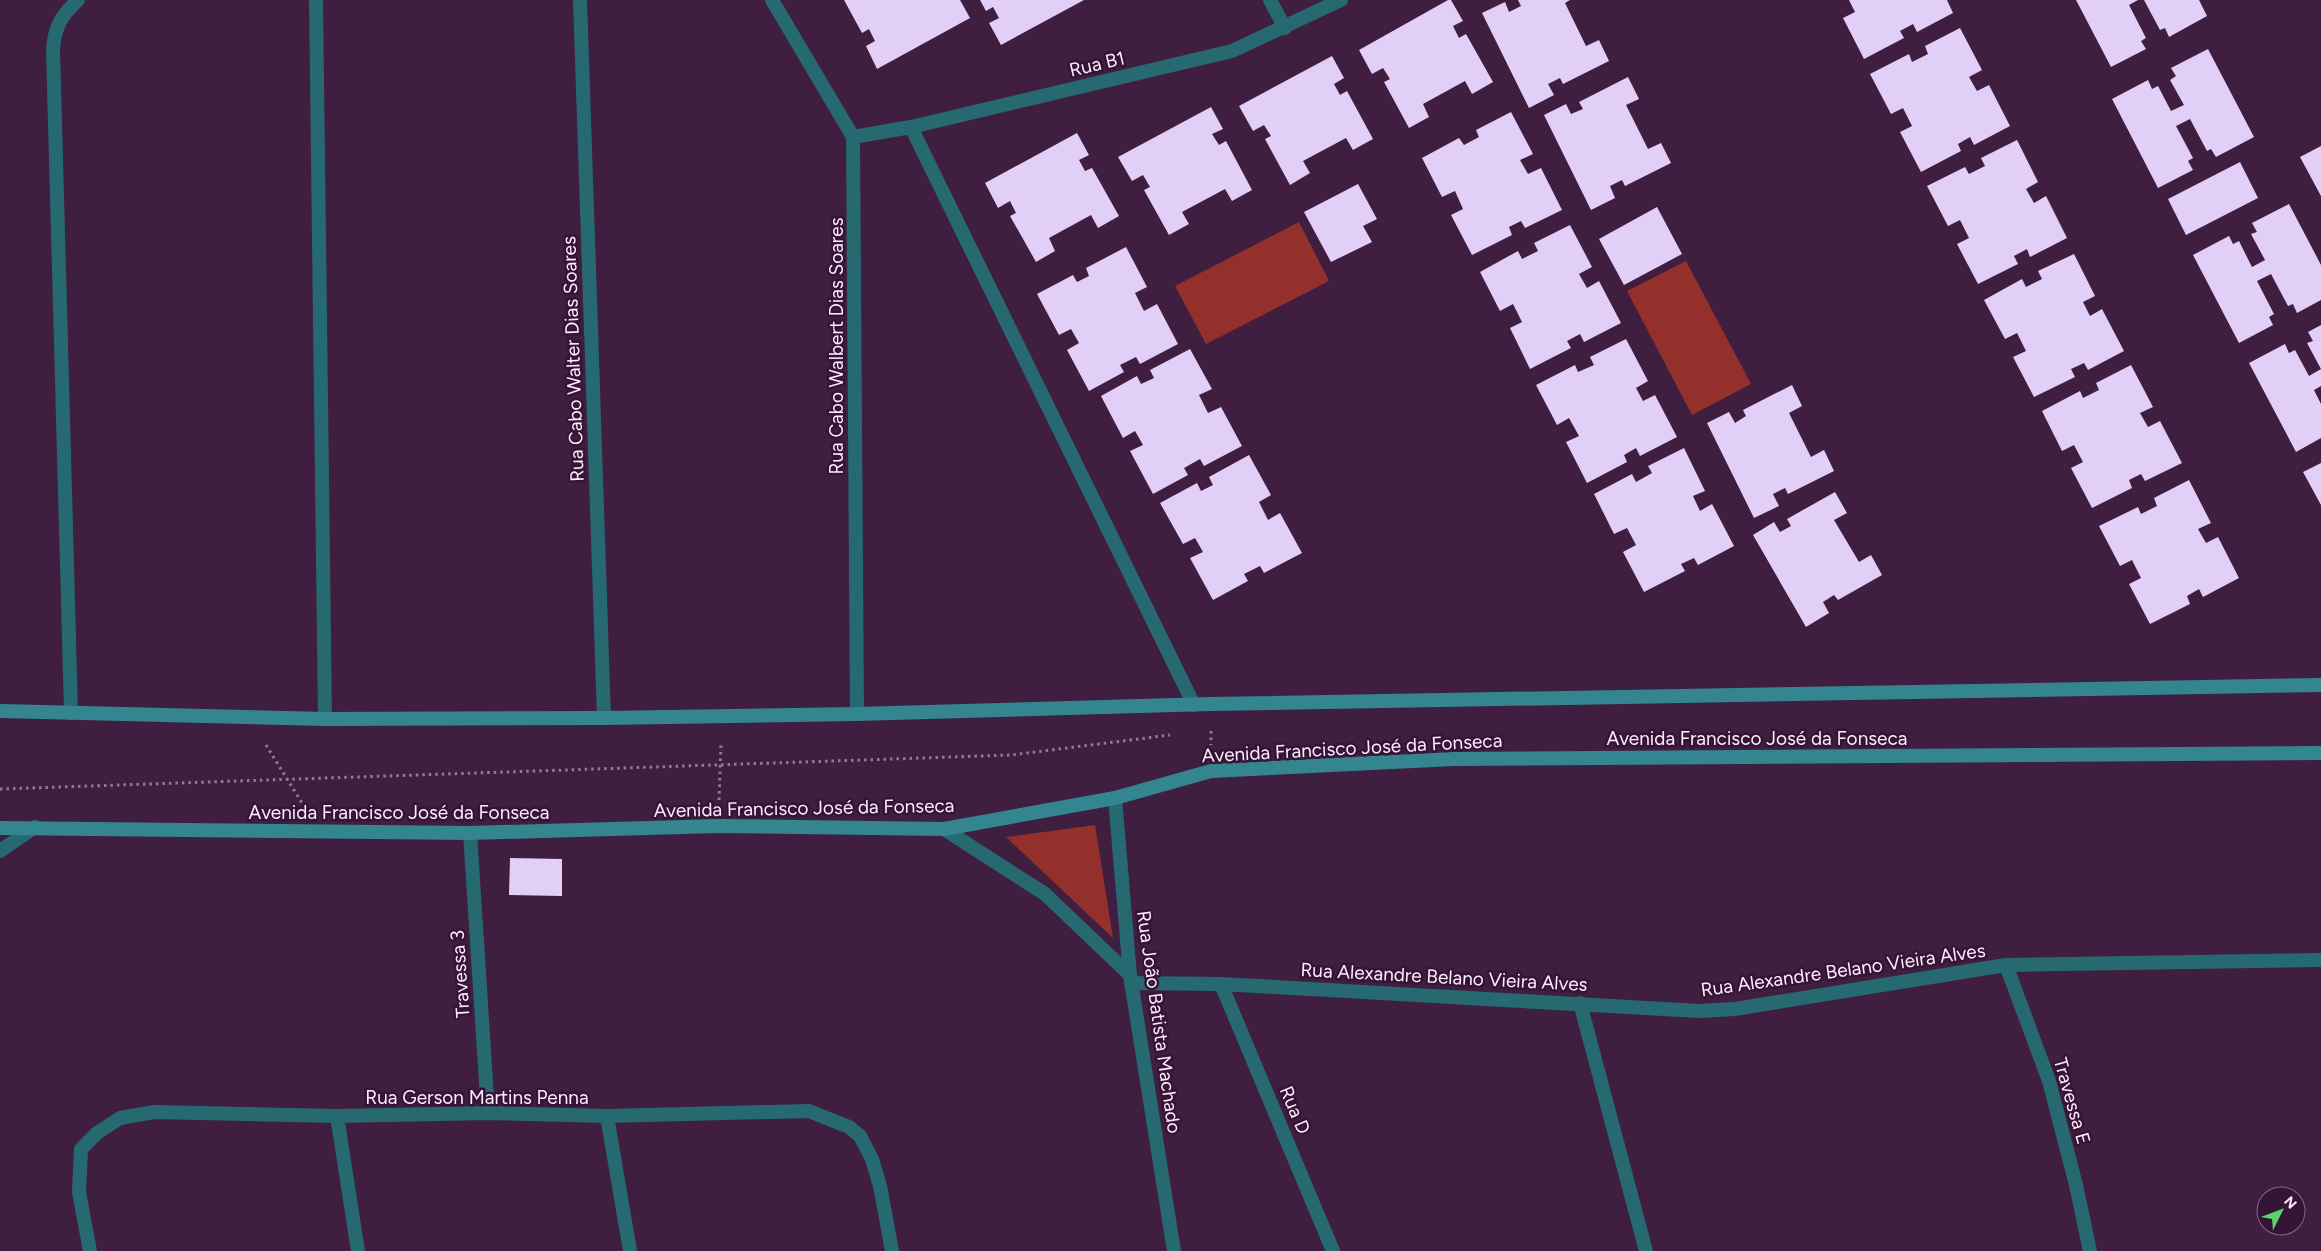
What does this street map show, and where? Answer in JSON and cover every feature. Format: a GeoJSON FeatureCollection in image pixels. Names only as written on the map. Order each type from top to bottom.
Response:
{"type":"FeatureCollection","features":[{"type":"Feature","properties":{"kind":"main road"},"geometry":{"type":"LineString","coordinates":[[0,711],[324,718],[604,718],[857,714],[1194,705],[2321,685]]}},
{"type":"Feature","properties":{"kind":"main road","name":"Avenida Francisco José da Fonseca"},"geometry":{"type":"LineString","coordinates":[[0,828],[470,833],[717,826],[944,829],[1115,798],[1211,771],[1454,759],[2321,753]]}},
{"type":"Feature","properties":{"kind":"street"},"geometry":{"type":"LineString","coordinates":[[71,713],[53,49],[55,30],[69,8],[78,0]]}},
{"type":"Feature","properties":{"kind":"street"},"geometry":{"type":"LineString","coordinates":[[316,0],[324,718]]}},
{"type":"Feature","properties":{"kind":"street","name":"Rua Cabo Walter Dias Soares"},"geometry":{"type":"LineString","coordinates":[[580,0],[604,718]]}},
{"type":"Feature","properties":{"kind":"street"},"geometry":{"type":"LineString","coordinates":[[772,0],[853,137]]}},
{"type":"Feature","properties":{"kind":"street"},"geometry":{"type":"LineString","coordinates":[[1270,0],[1285,28]]}},
{"type":"Feature","properties":{"kind":"street","name":"Rua B1"},"geometry":{"type":"LineString","coordinates":[[853,137],[911,127],[1232,51],[1285,28],[1341,0]]}},
{"type":"Feature","properties":{"kind":"street"},"geometry":{"type":"LineString","coordinates":[[911,127],[1194,705]]}},
{"type":"Feature","properties":{"kind":"street","name":"Rua Cabo Walbert Dias Soares"},"geometry":{"type":"LineString","coordinates":[[853,137],[857,714]]}},
{"type":"Feature","properties":{"kind":"street","name":"Rua João Batista Machado"},"geometry":{"type":"LineString","coordinates":[[1115,798],[1130,979],[1174,1251]]}},
{"type":"Feature","properties":{"kind":"street"},"geometry":{"type":"LineString","coordinates":[[0,851],[35,827]]}},
{"type":"Feature","properties":{"kind":"street"},"geometry":{"type":"LineString","coordinates":[[944,829],[1045,894],[1130,979]]}},
{"type":"Feature","properties":{"kind":"street","name":"Travessa 3"},"geometry":{"type":"LineString","coordinates":[[470,833],[488,1112]]}},
{"type":"Feature","properties":{"kind":"street","name":"Rua Alexandre Belano Vieira Alves"},"geometry":{"type":"LineString","coordinates":[[1130,979],[1580,1003],[1664,1010],[1735,1009],[2006,965],[2321,960]]}},
{"type":"Feature","properties":{"kind":"street","name":"Travessa E"},"geometry":{"type":"LineString","coordinates":[[2006,965],[2049,1081],[2076,1185],[2090,1251]]}},
{"type":"Feature","properties":{"kind":"street","name":"Rua D"},"geometry":{"type":"LineString","coordinates":[[1221,984],[1333,1251]]}},
{"type":"Feature","properties":{"kind":"street"},"geometry":{"type":"LineString","coordinates":[[1580,1003],[1646,1251]]}},
{"type":"Feature","properties":{"kind":"street","name":"Rua Gerson Martins Penna"},"geometry":{"type":"LineString","coordinates":[[90,1251],[79,1192],[82,1149],[97,1133],[120,1118],[154,1112],[337,1116],[488,1112],[607,1116],[809,1111],[836,1121],[860,1136],[872,1159],[880,1186],[892,1251]]}},
{"type":"Feature","properties":{"kind":"street"},"geometry":{"type":"LineString","coordinates":[[337,1116],[358,1251]]}},
{"type":"Feature","properties":{"kind":"street"},"geometry":{"type":"LineString","coordinates":[[607,1116],[630,1251]]}},
{"type":"Feature","properties":{"kind":"path"},"geometry":{"type":"LineString","coordinates":[[717,826],[722,764],[721,716]]}},
{"type":"Feature","properties":{"kind":"path"},"geometry":{"type":"LineString","coordinates":[[268,717],[264,743],[321,832]]}},
{"type":"Feature","properties":{"kind":"path"},"geometry":{"type":"LineString","coordinates":[[1201,731],[1210,730],[1211,771]]}},
{"type":"Feature","properties":{"kind":"path"},"geometry":{"type":"LineString","coordinates":[[0,789],[1011,755],[1172,734]]}},
{"type":"Feature","properties":{"kind":"shaded area"},"geometry":{"type":"Polygon","coordinates":[[[1299,222],[1329,281],[1206,344],[1175,286],[1299,222]]]}},
{"type":"Feature","properties":{"kind":"shaded area"},"geometry":{"type":"Polygon","coordinates":[[[1686,261],[1751,384],[1692,415],[1627,291],[1686,261]]]}},
{"type":"Feature","properties":{"kind":"shaded area"},"geometry":{"type":"Polygon","coordinates":[[[1095,825],[1113,938],[1006,837],[1095,825]]]}},
{"type":"Feature","properties":{"kind":"building"},"geometry":{"type":"Polygon","coordinates":[[[844,0],[960,0],[970,18],[877,69],[866,46],[875,41],[869,29],[862,33],[844,0]]]}},
{"type":"Feature","properties":{"kind":"building"},"geometry":{"type":"Polygon","coordinates":[[[980,0],[1084,0],[1001,45],[989,23],[999,18],[993,7],[986,11],[980,0]]]}},
{"type":"Feature","properties":{"kind":"building"},"geometry":{"type":"Polygon","coordinates":[[[1451,0],[1463,21],[1453,26],[1459,38],[1466,34],[1493,82],[1472,94],[1465,81],[1423,104],[1429,117],[1409,128],[1384,82],[1390,79],[1383,68],[1372,74],[1359,50],[1451,0]]]}},
{"type":"Feature","properties":{"kind":"building"},"geometry":{"type":"Polygon","coordinates":[[[1518,0],[1570,0],[1565,3],[1586,46],[1599,40],[1609,61],[1563,84],[1560,78],[1548,84],[1554,95],[1529,108],[1482,13],[1505,2],[1509,12],[1521,6],[1518,0]]]}},
{"type":"Feature","properties":{"kind":"building"},"geometry":{"type":"Polygon","coordinates":[[[1849,0],[1947,0],[1953,13],[1917,32],[1913,24],[1900,31],[1904,38],[1864,59],[1843,18],[1855,12],[1849,0]]]}},
{"type":"Feature","properties":{"kind":"building"},"geometry":{"type":"Polygon","coordinates":[[[2076,0],[2138,0],[2129,5],[2146,38],[2141,41],[2146,49],[2111,67],[2076,0]]]}},
{"type":"Feature","properties":{"kind":"building"},"geometry":{"type":"Polygon","coordinates":[[[2144,0],[2199,0],[2207,16],[2169,37],[2165,28],[2160,30],[2144,0]]]}},
{"type":"Feature","properties":{"kind":"building"},"geometry":{"type":"Polygon","coordinates":[[[1960,28],[1982,70],[1969,77],[1977,91],[1989,85],[2010,126],[1974,145],[1970,137],[1958,144],[1961,151],[1921,172],[1900,132],[1912,126],[1903,108],[1891,114],[1870,74],[1909,54],[1912,62],[1928,54],[1925,46],[1960,28]]]}},
{"type":"Feature","properties":{"kind":"building"},"geometry":{"type":"Polygon","coordinates":[[[2208,49],[2254,137],[2216,157],[2211,149],[2207,151],[2190,119],[2176,126],[2193,158],[2188,161],[2193,170],[2158,188],[2112,99],[2148,80],[2152,89],[2158,86],[2171,111],[2184,105],[2170,80],[2176,76],[2171,68],[2208,49]]]}},
{"type":"Feature","properties":{"kind":"building"},"geometry":{"type":"Polygon","coordinates":[[[1332,56],[1344,78],[1334,84],[1340,95],[1347,91],[1373,139],[1353,150],[1346,138],[1303,161],[1310,173],[1290,185],[1265,139],[1271,136],[1264,125],[1253,131],[1239,106],[1332,56]]]}},
{"type":"Feature","properties":{"kind":"building"},"geometry":{"type":"Polygon","coordinates":[[[1628,77],[1639,99],[1626,105],[1648,149],[1661,143],[1671,163],[1625,186],[1622,180],[1610,186],[1615,198],[1591,210],[1544,115],[1566,104],[1571,114],[1583,109],[1579,102],[1628,77]]]}},
{"type":"Feature","properties":{"kind":"building"},"geometry":{"type":"Polygon","coordinates":[[[1211,107],[1223,129],[1212,134],[1219,145],[1226,141],[1252,190],[1232,201],[1225,189],[1182,212],[1189,224],[1169,235],[1144,190],[1150,187],[1143,175],[1132,181],[1118,157],[1211,107]]]}},
{"type":"Feature","properties":{"kind":"building"},"geometry":{"type":"Polygon","coordinates":[[[1511,112],[1533,154],[1520,160],[1528,174],[1541,168],[1562,210],[1525,228],[1521,221],[1509,227],[1512,235],[1472,255],[1451,215],[1463,209],[1455,191],[1442,197],[1422,158],[1459,138],[1464,145],[1479,137],[1476,130],[1511,112]]]}},
{"type":"Feature","properties":{"kind":"building"},"geometry":{"type":"Polygon","coordinates":[[[1077,133],[1089,155],[1079,160],[1085,171],[1092,168],[1119,216],[1098,228],[1091,215],[1049,238],[1055,251],[1036,262],[1010,216],[1016,213],[1010,201],[998,208],[985,183],[1077,133]]]}},
{"type":"Feature","properties":{"kind":"building"},"geometry":{"type":"Polygon","coordinates":[[[2017,140],[2038,182],[2026,189],[2034,203],[2046,196],[2067,238],[2030,257],[2027,249],[2014,256],[2018,264],[1978,284],[1957,244],[1969,238],[1960,220],[1948,226],[1927,186],[1965,167],[1969,174],[1985,166],[1981,158],[2017,140]]]}},
{"type":"Feature","properties":{"kind":"building"},"geometry":{"type":"Polygon","coordinates":[[[2321,146],[2321,196],[2300,157],[2321,146]]]}},
{"type":"Feature","properties":{"kind":"building"},"geometry":{"type":"Polygon","coordinates":[[[2240,162],[2258,198],[2186,235],[2168,199],[2240,162]]]}},
{"type":"Feature","properties":{"kind":"building"},"geometry":{"type":"Polygon","coordinates":[[[1358,184],[1377,219],[1363,226],[1372,242],[1331,262],[1304,212],[1358,184]]]}},
{"type":"Feature","properties":{"kind":"building"},"geometry":{"type":"Polygon","coordinates":[[[2289,204],[2321,265],[2321,300],[2297,313],[2293,304],[2288,306],[2271,274],[2257,281],[2274,314],[2269,317],[2273,325],[2239,343],[2193,255],[2229,236],[2233,244],[2239,241],[2252,267],[2265,260],[2251,234],[2257,232],[2252,223],[2289,204]]]}},
{"type":"Feature","properties":{"kind":"building"},"geometry":{"type":"Polygon","coordinates":[[[1657,207],[1682,254],[1624,285],[1599,239],[1657,207]]]}},
{"type":"Feature","properties":{"kind":"building"},"geometry":{"type":"Polygon","coordinates":[[[1570,225],[1592,267],[1579,274],[1587,288],[1599,281],[1621,323],[1584,342],[1580,334],[1567,341],[1571,348],[1530,369],[1510,328],[1522,322],[1513,304],[1500,311],[1480,272],[1518,251],[1522,259],[1538,251],[1534,243],[1570,225]]]}},
{"type":"Feature","properties":{"kind":"building"},"geometry":{"type":"Polygon","coordinates":[[[1126,247],[1147,287],[1135,293],[1144,311],[1157,304],[1178,344],[1140,364],[1136,357],[1120,365],[1124,372],[1089,391],[1067,350],[1079,343],[1071,329],[1059,335],[1037,294],[1073,275],[1077,282],[1089,276],[1086,268],[1126,247]]]}},
{"type":"Feature","properties":{"kind":"building"},"geometry":{"type":"Polygon","coordinates":[[[2074,254],[2095,296],[2083,302],[2090,316],[2102,309],[2124,351],[2088,370],[2084,363],[2071,369],[2075,377],[2034,397],[2013,357],[2026,351],[2017,333],[2005,339],[1984,300],[2022,279],[2026,287],[2042,279],[2038,271],[2074,254]]]}},
{"type":"Feature","properties":{"kind":"building"},"geometry":{"type":"Polygon","coordinates":[[[2321,325],[2321,369],[2307,343],[2313,341],[2308,332],[2321,325]]]}},
{"type":"Feature","properties":{"kind":"building"},"geometry":{"type":"Polygon","coordinates":[[[1626,339],[1648,381],[1636,388],[1643,401],[1655,395],[1677,437],[1640,456],[1636,448],[1624,455],[1627,462],[1587,483],[1566,442],[1579,436],[1569,418],[1557,425],[1536,385],[1575,365],[1578,372],[1594,365],[1590,357],[1626,339]]]}},
{"type":"Feature","properties":{"kind":"building"},"geometry":{"type":"Polygon","coordinates":[[[2285,344],[2289,353],[2295,350],[2309,376],[2321,369],[2321,386],[2314,390],[2321,404],[2321,438],[2296,452],[2249,363],[2285,344]]]}},
{"type":"Feature","properties":{"kind":"building"},"geometry":{"type":"Polygon","coordinates":[[[1190,349],[1212,389],[1199,395],[1208,413],[1221,407],[1242,446],[1204,466],[1200,459],[1184,468],[1188,475],[1153,494],[1130,451],[1143,445],[1135,431],[1123,438],[1101,396],[1137,376],[1141,384],[1154,378],[1150,370],[1190,349]]]}},
{"type":"Feature","properties":{"kind":"building"},"geometry":{"type":"Polygon","coordinates":[[[2131,365],[2153,407],[2140,413],[2148,427],[2160,421],[2182,463],[2145,481],[2141,474],[2129,480],[2132,488],[2092,508],[2071,468],[2083,462],[2074,445],[2062,451],[2042,411],[2080,391],[2083,398],[2099,390],[2096,383],[2131,365]]]}},
{"type":"Feature","properties":{"kind":"building"},"geometry":{"type":"Polygon","coordinates":[[[1792,385],[1802,406],[1789,413],[1811,457],[1824,450],[1834,471],[1788,494],[1785,488],[1773,494],[1779,506],[1754,518],[1707,423],[1729,412],[1735,423],[1746,416],[1743,410],[1792,385]]]}},
{"type":"Feature","properties":{"kind":"building"},"geometry":{"type":"Polygon","coordinates":[[[1684,448],[1705,491],[1693,496],[1700,511],[1712,504],[1734,546],[1698,565],[1694,558],[1681,564],[1685,571],[1644,592],[1623,552],[1636,545],[1627,528],[1614,534],[1594,494],[1632,474],[1636,482],[1652,473],[1648,466],[1684,448]]]}},
{"type":"Feature","properties":{"kind":"building"},"geometry":{"type":"Polygon","coordinates":[[[1249,455],[1271,495],[1259,502],[1268,520],[1280,513],[1302,553],[1264,573],[1260,566],[1244,574],[1248,581],[1213,600],[1190,558],[1203,552],[1195,538],[1183,544],[1160,503],[1197,483],[1201,491],[1213,485],[1209,477],[1249,455]]]}},
{"type":"Feature","properties":{"kind":"building"},"geometry":{"type":"Polygon","coordinates":[[[2321,463],[2321,505],[2303,472],[2321,463]]]}},
{"type":"Feature","properties":{"kind":"building"},"geometry":{"type":"Polygon","coordinates":[[[2189,480],[2211,523],[2198,529],[2206,543],[2218,537],[2239,578],[2203,597],[2199,589],[2187,596],[2190,604],[2150,624],[2129,584],[2141,578],[2132,560],[2120,566],[2099,526],[2138,507],[2141,514],[2157,506],[2154,498],[2189,480]]]}},
{"type":"Feature","properties":{"kind":"building"},"geometry":{"type":"Polygon","coordinates":[[[1835,492],[1847,513],[1834,520],[1859,562],[1871,555],[1882,575],[1838,600],[1834,595],[1823,602],[1829,613],[1806,627],[1753,535],[1774,522],[1780,532],[1791,526],[1787,519],[1835,492]]]}},
{"type":"Feature","properties":{"kind":"building"},"geometry":{"type":"Polygon","coordinates":[[[510,858],[562,859],[562,896],[509,895],[510,858]]]}}]}
